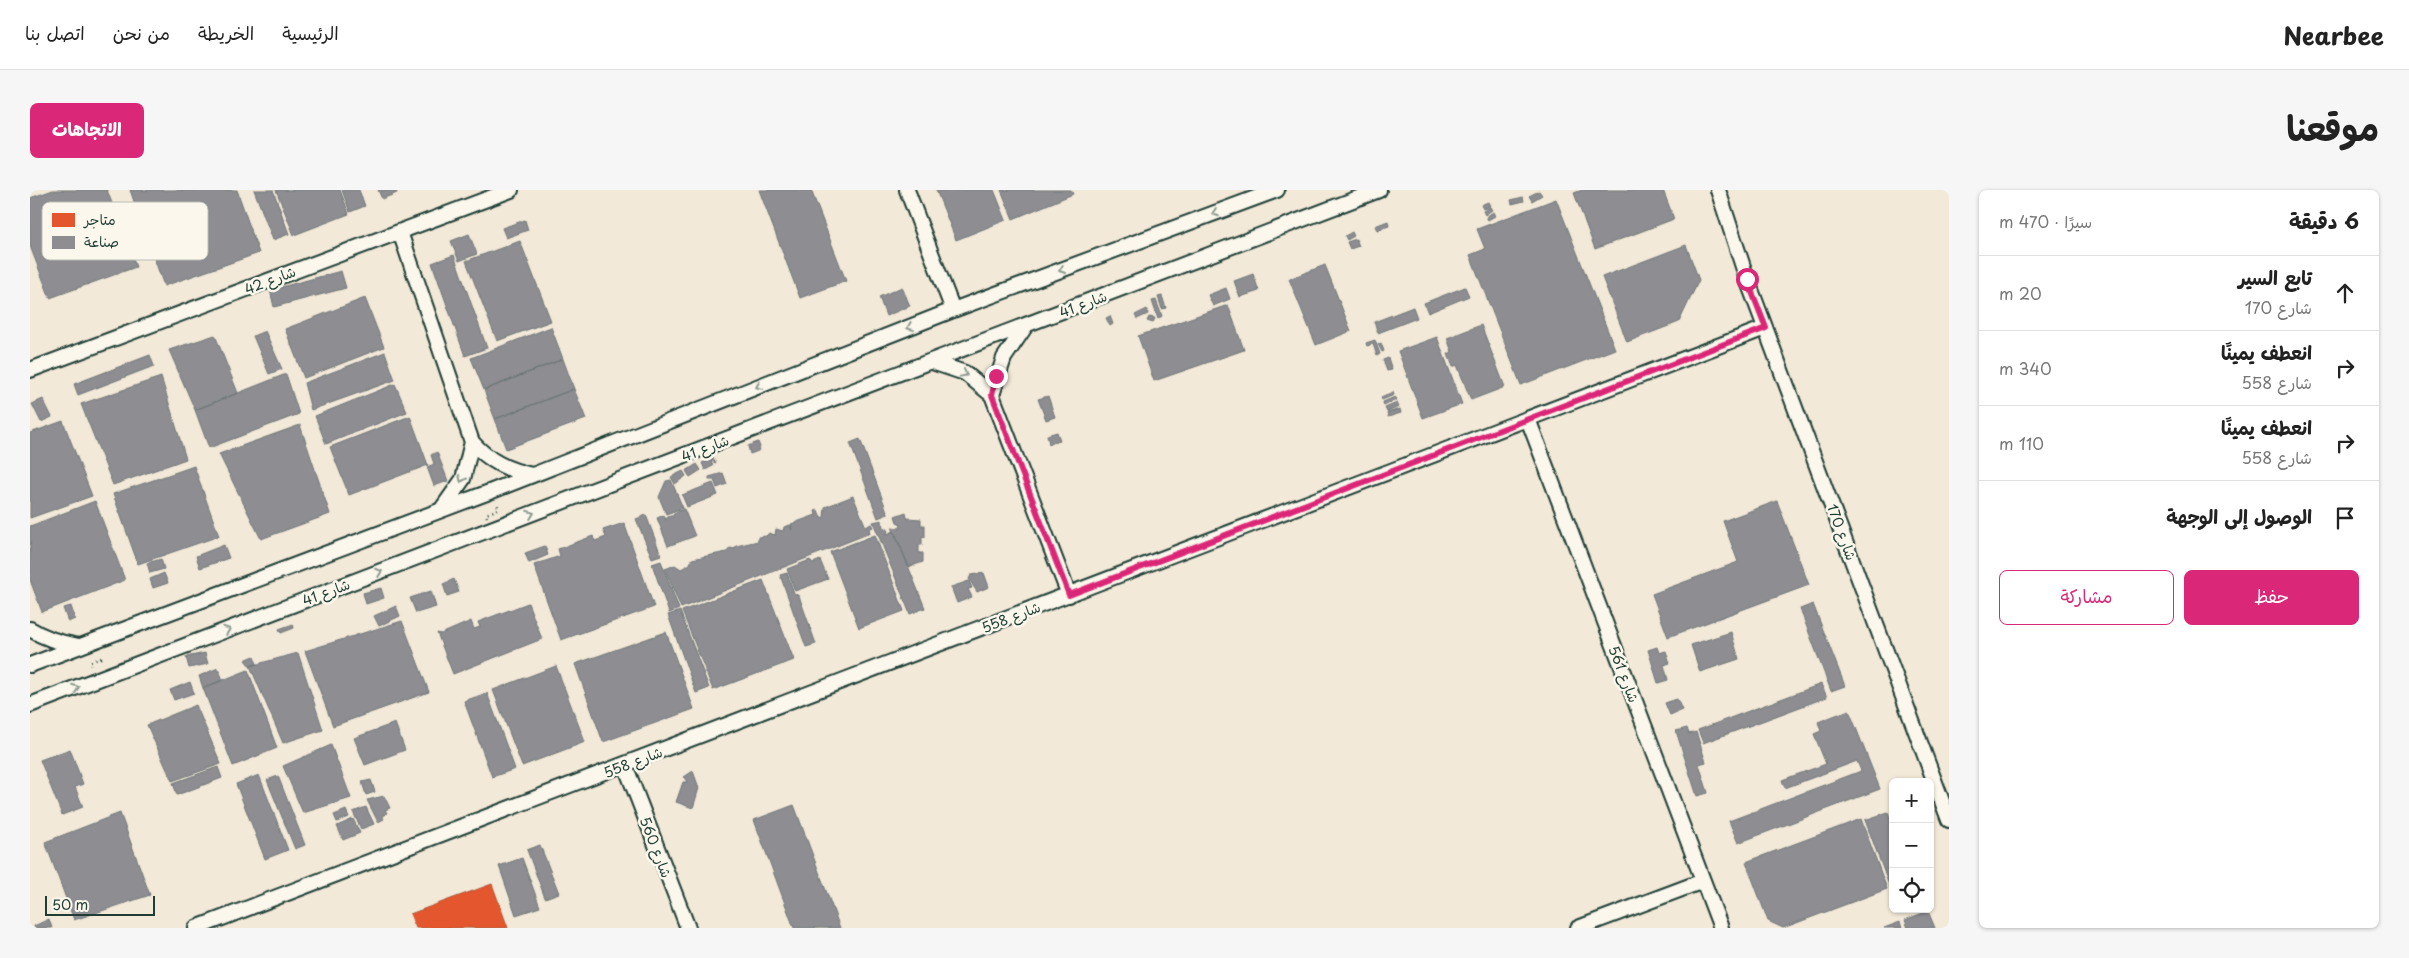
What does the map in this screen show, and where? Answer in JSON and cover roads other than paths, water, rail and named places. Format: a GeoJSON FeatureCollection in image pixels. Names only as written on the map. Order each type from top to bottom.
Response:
{"type":"FeatureCollection","features":[{"type":"Feature","properties":{"kind":"street","name":"شارع 42"},"geometry":{"type":"LineString","coordinates":[[30,370],[511,190]]}},
{"type":"Feature","properties":{"kind":"street"},"geometry":{"type":"LineString","coordinates":[[907,190],[954,310]]}},
{"type":"Feature","properties":{"kind":"street"},"geometry":{"type":"LineString","coordinates":[[30,665],[492,492],[954,310],[1277,190]]}},
{"type":"Feature","properties":{"kind":"street","name":"شارع 41"},"geometry":{"type":"LineString","coordinates":[[30,705],[1379,190]]}},
{"type":"Feature","properties":{"kind":"street","name":"شارع 170"},"geometry":{"type":"LineString","coordinates":[[1708,190],[1735,244]]}},
{"type":"Feature","properties":{"kind":"street","name":"شارع 170"},"geometry":{"type":"LineString","coordinates":[[1718,190],[1735,244],[1949,820]]}},
{"type":"Feature","properties":{"kind":"street"},"geometry":{"type":"LineString","coordinates":[[400,232],[472,442],[484,455],[499,465],[515,472],[533,476]]}},
{"type":"Feature","properties":{"kind":"street"},"geometry":{"type":"LineString","coordinates":[[992,395],[1004,358],[1026,326]]}},
{"type":"Feature","properties":{"kind":"street","name":"شارع 558"},"geometry":{"type":"LineString","coordinates":[[196,928],[1766,328]]}},
{"type":"Feature","properties":{"kind":"street"},"geometry":{"type":"LineString","coordinates":[[932,362],[965,373],[992,395],[1069,595]]}},
{"type":"Feature","properties":{"kind":"street","name":"شارع 561"},"geometry":{"type":"LineString","coordinates":[[1528,419],[1721,928]]}},
{"type":"Feature","properties":{"kind":"street"},"geometry":{"type":"LineString","coordinates":[[441,511],[463,479],[472,442]]}},
{"type":"Feature","properties":{"kind":"street"},"geometry":{"type":"LineString","coordinates":[[30,629],[43,637],[62,644],[88,644]]}},
{"type":"Feature","properties":{"kind":"street","name":"شارع 560"},"geometry":{"type":"LineString","coordinates":[[625,765],[688,928]]}},
{"type":"Feature","properties":{"kind":"street"},"geometry":{"type":"LineString","coordinates":[[1578,928],[1703,881]]}}]}
